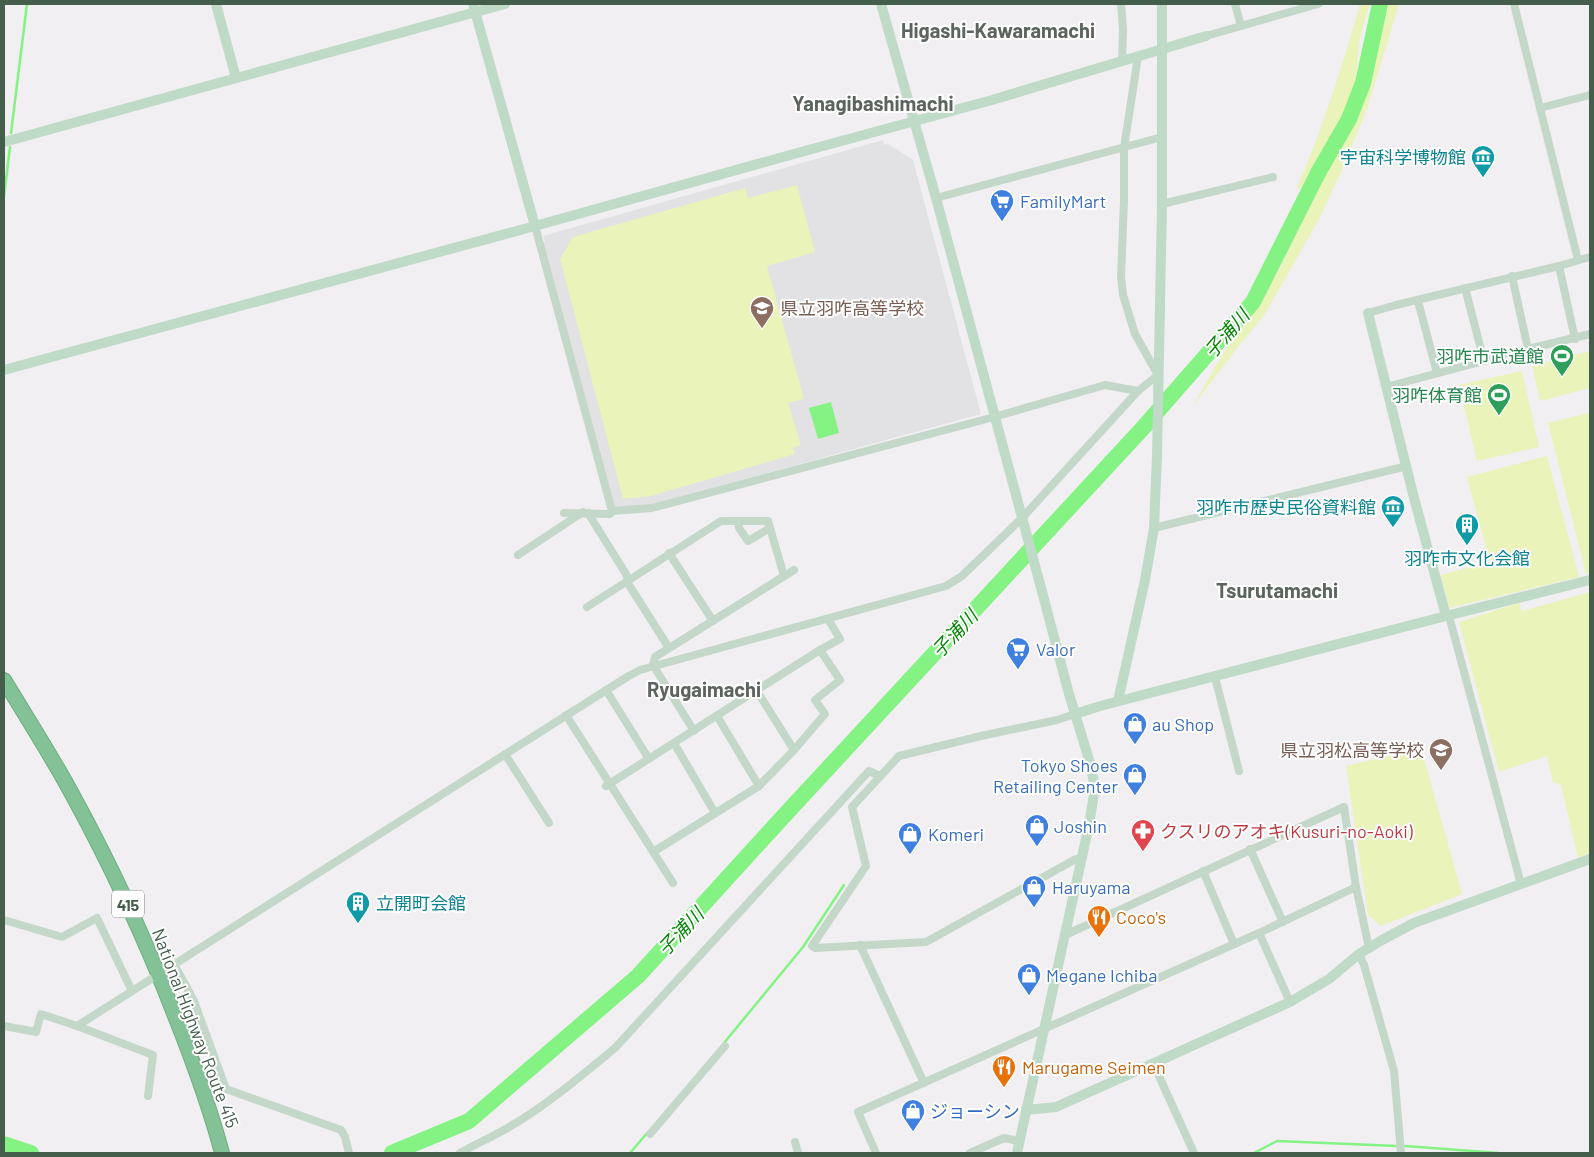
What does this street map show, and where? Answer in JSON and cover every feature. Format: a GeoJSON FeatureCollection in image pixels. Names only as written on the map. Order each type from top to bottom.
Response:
{"type":"FeatureCollection","features":[{"type":"Feature","properties":{"kind":"highway","name":"National Highway Route 415"},"geometry":{"type":"LineString","coordinates":[[4,680],[62,777],[95,837],[130,909],[159,974],[190,1055],[220,1148]]}},
{"type":"Feature","properties":{"kind":"street"},"geometry":{"type":"LineString","coordinates":[[216,4],[236,78]]}},
{"type":"Feature","properties":{"kind":"street"},"geometry":{"type":"LineString","coordinates":[[4,142],[236,78],[474,8],[506,4]]}},
{"type":"Feature","properties":{"kind":"street"},"geometry":{"type":"LineString","coordinates":[[881,4],[936,198],[1094,782],[1092,811],[1017,1153]]}},
{"type":"Feature","properties":{"kind":"street"},"geometry":{"type":"LineString","coordinates":[[1121,4],[1123,30],[1122,61]]}},
{"type":"Feature","properties":{"kind":"street"},"geometry":{"type":"LineString","coordinates":[[1118,701],[1145,580],[1154,528],[1158,456],[1162,204],[1162,4]]}},
{"type":"Feature","properties":{"kind":"street"},"geometry":{"type":"LineString","coordinates":[[1235,4],[1241,26]]}},
{"type":"Feature","properties":{"kind":"street"},"geometry":{"type":"LineString","coordinates":[[4,370],[914,122],[1317,4]]}},
{"type":"Feature","properties":{"kind":"street"},"geometry":{"type":"LineString","coordinates":[[1514,4],[1578,260]]}},
{"type":"Feature","properties":{"kind":"street"},"geometry":{"type":"LineString","coordinates":[[474,8],[612,511]]}},
{"type":"Feature","properties":{"kind":"street"},"geometry":{"type":"LineString","coordinates":[[1138,56],[1124,148],[1121,276],[1123,295],[1135,334],[1158,375]]}},
{"type":"Feature","properties":{"kind":"street"},"geometry":{"type":"LineString","coordinates":[[1540,108],[1590,95]]}},
{"type":"Feature","properties":{"kind":"street"},"geometry":{"type":"LineString","coordinates":[[936,198],[1162,137]]}},
{"type":"Feature","properties":{"kind":"street"},"geometry":{"type":"LineString","coordinates":[[1162,204],[1273,177]]}},
{"type":"Feature","properties":{"kind":"street"},"geometry":{"type":"LineString","coordinates":[[1522,884],[1406,466],[1368,313],[1590,257]]}},
{"type":"Feature","properties":{"kind":"street"},"geometry":{"type":"LineString","coordinates":[[1559,266],[1575,338]]}},
{"type":"Feature","properties":{"kind":"street"},"geometry":{"type":"LineString","coordinates":[[1512,276],[1528,349]]}},
{"type":"Feature","properties":{"kind":"street"},"geometry":{"type":"LineString","coordinates":[[1465,288],[1484,361]]}},
{"type":"Feature","properties":{"kind":"street"},"geometry":{"type":"LineString","coordinates":[[1418,300],[1437,374]]}},
{"type":"Feature","properties":{"kind":"street"},"geometry":{"type":"LineString","coordinates":[[1386,387],[1590,334]]}},
{"type":"Feature","properties":{"kind":"street"},"geometry":{"type":"LineString","coordinates":[[77,1026],[627,677],[653,665],[946,586],[962,576],[1023,523],[1138,391],[1158,375]]}},
{"type":"Feature","properties":{"kind":"street"},"geometry":{"type":"LineString","coordinates":[[564,512],[610,514],[612,511],[652,508],[994,417],[1105,385],[1138,391]]}},
{"type":"Feature","properties":{"kind":"street"},"geometry":{"type":"LineString","coordinates":[[1154,528],[1406,466]]}},
{"type":"Feature","properties":{"kind":"street"},"geometry":{"type":"LineString","coordinates":[[518,555],[585,513]]}},
{"type":"Feature","properties":{"kind":"street"},"geometry":{"type":"LineString","coordinates":[[585,513],[626,574],[629,585],[669,648]]}},
{"type":"Feature","properties":{"kind":"street"},"geometry":{"type":"LineString","coordinates":[[587,607],[721,521],[768,521],[784,576]]}},
{"type":"Feature","properties":{"kind":"street"},"geometry":{"type":"LineString","coordinates":[[738,521],[739,528],[748,541],[770,528]]}},
{"type":"Feature","properties":{"kind":"street"},"geometry":{"type":"LineString","coordinates":[[669,553],[713,621]]}},
{"type":"Feature","properties":{"kind":"street"},"geometry":{"type":"LineString","coordinates":[[694,731],[653,665],[655,657],[794,570]]}},
{"type":"Feature","properties":{"kind":"street"},"geometry":{"type":"LineString","coordinates":[[1082,858],[1074,860],[926,942],[815,948],[812,946],[866,866],[852,808],[899,756],[1058,720],[1118,701],[1590,580]]}},
{"type":"Feature","properties":{"kind":"street"},"geometry":{"type":"LineString","coordinates":[[608,785],[840,639],[828,619]]}},
{"type":"Feature","properties":{"kind":"street"},"geometry":{"type":"LineString","coordinates":[[653,852],[759,786],[825,714],[815,700],[840,680],[820,650]]}},
{"type":"Feature","properties":{"kind":"street"},"geometry":{"type":"LineString","coordinates":[[1215,677],[1239,771]]}},
{"type":"Feature","properties":{"kind":"street"},"geometry":{"type":"LineString","coordinates":[[606,690],[649,758]]}},
{"type":"Feature","properties":{"kind":"street"},"geometry":{"type":"LineString","coordinates":[[757,691],[794,750]]}},
{"type":"Feature","properties":{"kind":"street"},"geometry":{"type":"LineString","coordinates":[[566,715],[608,785],[673,883]]}},
{"type":"Feature","properties":{"kind":"street"},"geometry":{"type":"LineString","coordinates":[[717,716],[759,786]]}},
{"type":"Feature","properties":{"kind":"street"},"geometry":{"type":"LineString","coordinates":[[674,743],[715,813]]}},
{"type":"Feature","properties":{"kind":"street"},"geometry":{"type":"LineString","coordinates":[[505,754],[549,823]]}},
{"type":"Feature","properties":{"kind":"street"},"geometry":{"type":"LineString","coordinates":[[460,1153],[510,1127],[572,1084],[615,1048],[869,771],[880,776]]}},
{"type":"Feature","properties":{"kind":"street"},"geometry":{"type":"LineString","coordinates":[[1065,935],[1344,807],[1356,887],[1368,948]]}},
{"type":"Feature","properties":{"kind":"street"},"geometry":{"type":"LineString","coordinates":[[1250,849],[1283,922]]}},
{"type":"Feature","properties":{"kind":"street"},"geometry":{"type":"LineString","coordinates":[[1026,1110],[1056,1107],[1290,1002],[1329,979],[1368,948],[1414,923],[1590,859]]}},
{"type":"Feature","properties":{"kind":"street"},"geometry":{"type":"LineString","coordinates":[[1203,871],[1234,944]]}},
{"type":"Feature","properties":{"kind":"street"},"geometry":{"type":"LineString","coordinates":[[876,1153],[858,1112],[1259,933],[1356,887]]}},
{"type":"Feature","properties":{"kind":"street"},"geometry":{"type":"LineString","coordinates":[[4,920],[62,937],[97,918],[132,992]]}},
{"type":"Feature","properties":{"kind":"street"},"geometry":{"type":"LineString","coordinates":[[1259,933],[1290,1002]]}},
{"type":"Feature","properties":{"kind":"street"},"geometry":{"type":"LineString","coordinates":[[860,945],[924,1082]]}},
{"type":"Feature","properties":{"kind":"street"},"geometry":{"type":"LineString","coordinates":[[1359,954],[1364,965],[1394,1071],[1401,1153]]}},
{"type":"Feature","properties":{"kind":"street"},"geometry":{"type":"LineString","coordinates":[[174,964],[194,1001],[226,1090],[341,1130],[350,1153]]}},
{"type":"Feature","properties":{"kind":"street"},"geometry":{"type":"LineString","coordinates":[[4,1026],[36,1032],[41,1014],[153,1055],[148,1096]]}},
{"type":"Feature","properties":{"kind":"street"},"geometry":{"type":"LineString","coordinates":[[650,1134],[725,1046]]}},
{"type":"Feature","properties":{"kind":"street"},"geometry":{"type":"LineString","coordinates":[[1153,1063],[1194,1153]]}},
{"type":"Feature","properties":{"kind":"street"},"geometry":{"type":"LineString","coordinates":[[970,1153],[1004,1138],[1019,1141]]}},
{"type":"Feature","properties":{"kind":"street"},"geometry":{"type":"LineString","coordinates":[[795,1142],[798,1153]]}},
{"type":"Feature","properties":{"kind":"shaded area"},"geometry":{"type":"Polygon","coordinates":[[[1360,4],[1370,4],[1360,40],[1352,98],[1337,131],[1304,186],[1296,189],[1315,144],[1331,98],[1360,4]]]}},
{"type":"Feature","properties":{"kind":"shaded area"},"geometry":{"type":"Polygon","coordinates":[[[1389,4],[1399,4],[1368,106],[1346,161],[1319,219],[1265,314],[1192,407],[1230,342],[1259,304],[1265,285],[1275,272],[1279,270],[1324,171],[1334,160],[1336,152],[1357,114],[1389,4]]]}},
{"type":"Feature","properties":{"kind":"shaded area","name":"県立羽咋高等学校"},"geometry":{"type":"Polygon","coordinates":[[[883,140],[884,145],[887,144],[893,147],[913,160],[981,414],[650,505],[614,507],[542,244],[545,242],[543,236],[883,140]]]}},
{"type":"Feature","properties":{"kind":"shaded area"},"geometry":{"type":"Polygon","coordinates":[[[797,185],[815,252],[767,266],[804,399],[788,403],[801,445],[793,448],[795,454],[651,496],[623,499],[560,259],[573,237],[745,188],[748,198],[797,185]]]}},
{"type":"Feature","properties":{"kind":"shaded area","name":"羽咋市武道館"},"geometry":{"type":"Polygon","coordinates":[[[1590,351],[1590,388],[1540,401],[1532,366],[1590,351]]]}},
{"type":"Feature","properties":{"kind":"shaded area","name":"羽咋体育館"},"geometry":{"type":"Polygon","coordinates":[[[1522,371],[1539,447],[1477,461],[1459,385],[1522,371]]]}},
{"type":"Feature","properties":{"kind":"shaded area"},"geometry":{"type":"Polygon","coordinates":[[[831,402],[839,433],[818,439],[809,408],[831,402]]]}},
{"type":"Feature","properties":{"kind":"shaded area"},"geometry":{"type":"Polygon","coordinates":[[[1589,413],[1590,573],[1586,574],[1548,423],[1589,413]]]}},
{"type":"Feature","properties":{"kind":"shaded area"},"geometry":{"type":"Polygon","coordinates":[[[1547,456],[1579,577],[1449,608],[1441,575],[1490,562],[1467,477],[1547,456]]]}},
{"type":"Feature","properties":{"kind":"shaded area"},"geometry":{"type":"Polygon","coordinates":[[[1590,592],[1590,853],[1578,858],[1561,785],[1553,782],[1547,756],[1499,772],[1459,622],[1519,603],[1522,611],[1590,592]]]}},
{"type":"Feature","properties":{"kind":"shaded area"},"geometry":{"type":"Polygon","coordinates":[[[1421,748],[1462,894],[1381,926],[1368,915],[1346,766],[1421,748]]]}},
{"type":"Feature","properties":{"kind":"waterway"},"geometry":{"type":"LineString","coordinates":[[11,133],[27,4]]}},
{"type":"Feature","properties":{"kind":"waterway","name":"子浦川"},"geometry":{"type":"LineString","coordinates":[[392,1153],[469,1121],[638,976],[1142,429],[1253,302],[1318,173],[1349,119],[1363,83],[1380,4]]}},
{"type":"Feature","properties":{"kind":"waterway"},"geometry":{"type":"LineString","coordinates":[[4,196],[10,147]]}},
{"type":"Feature","properties":{"kind":"waterway"},"geometry":{"type":"LineString","coordinates":[[724,1043],[803,947],[844,885]]}},
{"type":"Feature","properties":{"kind":"waterway"},"geometry":{"type":"LineString","coordinates":[[630,1153],[648,1132]]}},
{"type":"Feature","properties":{"kind":"waterway"},"geometry":{"type":"LineString","coordinates":[[1254,1153],[1277,1141],[1397,1146]]}},
{"type":"Feature","properties":{"kind":"waterway","name":"子浦川"},"geometry":{"type":"LineString","coordinates":[[4,1144],[31,1153]]}},
{"type":"Feature","properties":{"kind":"waterway"},"geometry":{"type":"LineString","coordinates":[[1405,1146],[1499,1153]]}},
{"type":"Feature","properties":{"kind":"place","name":"宇宙科学博物館"},"geometry":{"type":"Point","coordinates":[1483,178]}},
{"type":"Feature","properties":{"kind":"place","name":"FamilyMart"},"geometry":{"type":"Point","coordinates":[1002,222]}},
{"type":"Feature","properties":{"kind":"place","name":"県立羽咋高等学校"},"geometry":{"type":"Point","coordinates":[762,329]}},
{"type":"Feature","properties":{"kind":"place","name":"羽咋市武道館"},"geometry":{"type":"Point","coordinates":[1562,377]}},
{"type":"Feature","properties":{"kind":"place","name":"羽咋体育館"},"geometry":{"type":"Point","coordinates":[1499,416]}},
{"type":"Feature","properties":{"kind":"place","name":"羽咋市歴史民俗資料館"},"geometry":{"type":"Point","coordinates":[1393,528]}},
{"type":"Feature","properties":{"kind":"place","name":"羽咋市文化会館"},"geometry":{"type":"Point","coordinates":[1467,546]}},
{"type":"Feature","properties":{"kind":"place","name":"Valor"},"geometry":{"type":"Point","coordinates":[1018,670]}},
{"type":"Feature","properties":{"kind":"place","name":"au Shop"},"geometry":{"type":"Point","coordinates":[1135,745]}},
{"type":"Feature","properties":{"kind":"place","name":"県立羽松高等学校"},"geometry":{"type":"Point","coordinates":[1441,771]}},
{"type":"Feature","properties":{"kind":"place","name":"Tokyo Shoes Retailing Center"},"geometry":{"type":"Point","coordinates":[1135,796]}},
{"type":"Feature","properties":{"kind":"place","name":"Joshin"},"geometry":{"type":"Point","coordinates":[1037,847]}},
{"type":"Feature","properties":{"kind":"place","name":"クスリのアオキ(Kusuri-no-Aoki)"},"geometry":{"type":"Point","coordinates":[1143,852]}},
{"type":"Feature","properties":{"kind":"place","name":"Komeri"},"geometry":{"type":"Point","coordinates":[910,855]}},
{"type":"Feature","properties":{"kind":"place","name":"Haruyama"},"geometry":{"type":"Point","coordinates":[1034,908]}},
{"type":"Feature","properties":{"kind":"place","name":"立開町会館"},"geometry":{"type":"Point","coordinates":[358,924]}},
{"type":"Feature","properties":{"kind":"place","name":"Coco's"},"geometry":{"type":"Point","coordinates":[1099,938]}},
{"type":"Feature","properties":{"kind":"place","name":"Megane Ichiba"},"geometry":{"type":"Point","coordinates":[1029,996]}},
{"type":"Feature","properties":{"kind":"place","name":"Marugame Seimen"},"geometry":{"type":"Point","coordinates":[1004,1088]}},
{"type":"Feature","properties":{"kind":"place","name":"ジョーシン"},"geometry":{"type":"Point","coordinates":[913,1132]}},
{"type":"Feature","properties":{"kind":"district","name":"Higashi-Kawaramachi"},"geometry":{"type":"Point","coordinates":[998,30]}},
{"type":"Feature","properties":{"kind":"district","name":"Yanagibashimachi"},"geometry":{"type":"Point","coordinates":[873,103]}},
{"type":"Feature","properties":{"kind":"district","name":"Tsurutamachi"},"geometry":{"type":"Point","coordinates":[1277,590]}},
{"type":"Feature","properties":{"kind":"district","name":"Ryugaimachi"},"geometry":{"type":"Point","coordinates":[704,689]}}]}
